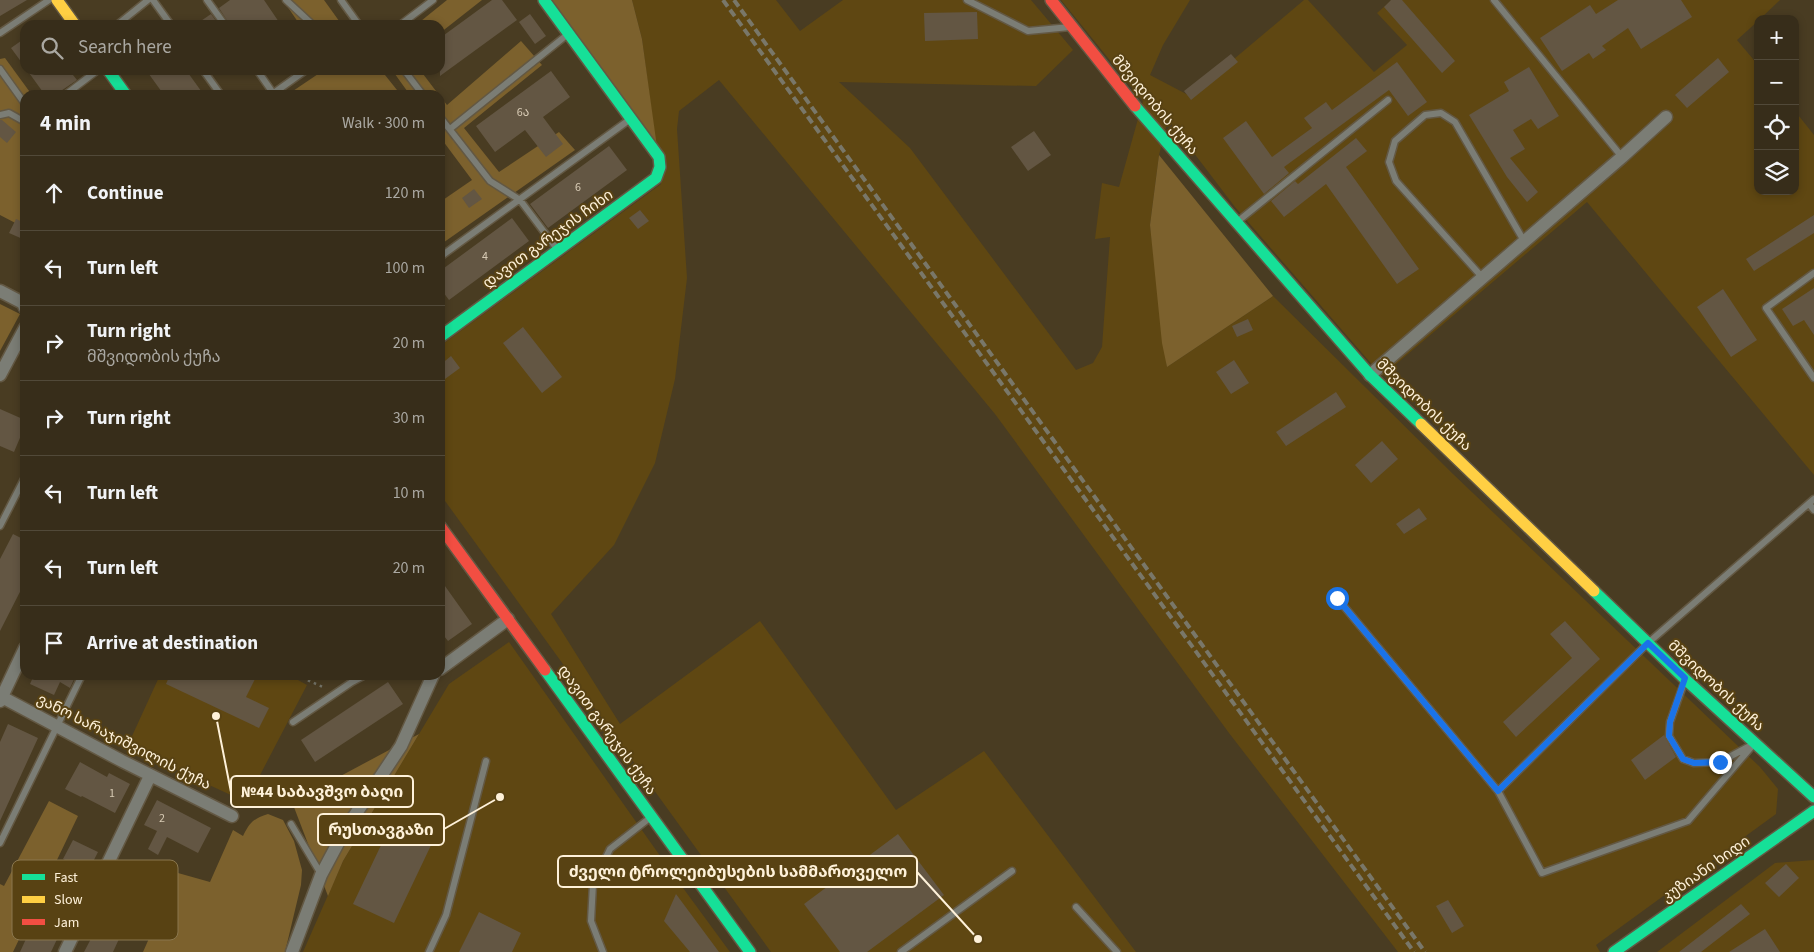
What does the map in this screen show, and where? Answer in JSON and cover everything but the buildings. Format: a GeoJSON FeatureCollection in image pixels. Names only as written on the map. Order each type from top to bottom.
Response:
{"type":"FeatureCollection","features":[{"type":"Feature","properties":{"kind":"main road"},"geometry":{"type":"LineString","coordinates":[[57,0],[71,20]]}},
{"type":"Feature","properties":{"kind":"main road"},"geometry":{"type":"LineString","coordinates":[[544,0],[631,118]]}},
{"type":"Feature","properties":{"kind":"main road","name":"მშვიდობის ქუჩა"},"geometry":{"type":"LineString","coordinates":[[1051,0],[1146,119],[1370,375],[1754,744],[1814,797]]}},
{"type":"Feature","properties":{"kind":"main road"},"geometry":{"type":"LineString","coordinates":[[112,75],[122,90]]}},
{"type":"Feature","properties":{"kind":"main road","name":"დავით გარეჯის ჩიხი"},"geometry":{"type":"LineString","coordinates":[[445,333],[656,178],[660,167],[659,157],[631,118]]}},
{"type":"Feature","properties":{"kind":"main road","name":"დავით გარეჯის ქუჩა"},"geometry":{"type":"LineString","coordinates":[[445,533],[652,817],[745,950]]}},
{"type":"Feature","properties":{"kind":"main road","name":"კუზიანი ხიდი"},"geometry":{"type":"LineString","coordinates":[[1614,952],[1814,811]]}},
{"type":"Feature","properties":{"kind":"street"},"geometry":{"type":"LineString","coordinates":[[1370,375],[1666,117]]}},
{"type":"Feature","properties":{"kind":"street"},"geometry":{"type":"LineString","coordinates":[[0,291],[20,301]]}},
{"type":"Feature","properties":{"kind":"street"},"geometry":{"type":"LineString","coordinates":[[0,375],[20,337]]}},
{"type":"Feature","properties":{"kind":"street"},"geometry":{"type":"LineString","coordinates":[[445,662],[508,619]]}},
{"type":"Feature","properties":{"kind":"street"},"geometry":{"type":"LineString","coordinates":[[1,698],[20,658]]}},
{"type":"Feature","properties":{"kind":"street"},"geometry":{"type":"LineString","coordinates":[[292,952],[321,875],[346,830],[401,746],[431,680]]}},
{"type":"Feature","properties":{"kind":"street","name":"ვანო სარაჯიშვილის ქუჩა"},"geometry":{"type":"LineString","coordinates":[[1,698],[150,776],[232,816]]}},
{"type":"Feature","properties":{"kind":"street"},"geometry":{"type":"LineString","coordinates":[[109,860],[150,776]]}},
{"type":"Feature","properties":{"kind":"street"},"geometry":{"type":"LineString","coordinates":[[65,952],[71,940]]}},
{"type":"Feature","properties":{"kind":"lane"},"geometry":{"type":"LineString","coordinates":[[0,33],[49,0]]}},
{"type":"Feature","properties":{"kind":"lane"},"geometry":{"type":"LineString","coordinates":[[123,20],[148,0]]}},
{"type":"Feature","properties":{"kind":"lane"},"geometry":{"type":"LineString","coordinates":[[153,0],[167,20]]}},
{"type":"Feature","properties":{"kind":"lane"},"geometry":{"type":"LineString","coordinates":[[207,0],[221,20]]}},
{"type":"Feature","properties":{"kind":"lane"},"geometry":{"type":"LineString","coordinates":[[286,0],[308,20]]}},
{"type":"Feature","properties":{"kind":"lane"},"geometry":{"type":"LineString","coordinates":[[341,0],[355,20]]}},
{"type":"Feature","properties":{"kind":"lane"},"geometry":{"type":"LineString","coordinates":[[407,20],[433,0]]}},
{"type":"Feature","properties":{"kind":"lane"},"geometry":{"type":"LineString","coordinates":[[967,0],[1028,32],[1072,26]]}},
{"type":"Feature","properties":{"kind":"lane"},"geometry":{"type":"LineString","coordinates":[[1494,0],[1622,157]]}},
{"type":"Feature","properties":{"kind":"lane"},"geometry":{"type":"LineString","coordinates":[[450,130],[569,33]]}},
{"type":"Feature","properties":{"kind":"lane"},"geometry":{"type":"LineString","coordinates":[[0,69],[20,97]]}},
{"type":"Feature","properties":{"kind":"lane"},"geometry":{"type":"LineString","coordinates":[[72,90],[91,75]]}},
{"type":"Feature","properties":{"kind":"lane"},"geometry":{"type":"LineString","coordinates":[[207,75],[217,90]]}},
{"type":"Feature","properties":{"kind":"lane"},"geometry":{"type":"LineString","coordinates":[[259,75],[269,90]]}},
{"type":"Feature","properties":{"kind":"lane"},"geometry":{"type":"LineString","coordinates":[[278,90],[299,75]]}},
{"type":"Feature","properties":{"kind":"lane"},"geometry":{"type":"LineString","coordinates":[[408,75],[419,90]]}},
{"type":"Feature","properties":{"kind":"lane"},"geometry":{"type":"LineString","coordinates":[[1236,223],[1388,100]]}},
{"type":"Feature","properties":{"kind":"lane"},"geometry":{"type":"LineString","coordinates":[[0,115],[9,113],[20,119]]}},
{"type":"Feature","properties":{"kind":"lane"},"geometry":{"type":"LineString","coordinates":[[1482,277],[1396,181],[1389,162],[1394,141],[1425,115],[1441,113],[1455,122],[1524,241]]}},
{"type":"Feature","properties":{"kind":"lane"},"geometry":{"type":"LineString","coordinates":[[445,253],[631,118]]}},
{"type":"Feature","properties":{"kind":"lane"},"geometry":{"type":"LineString","coordinates":[[445,124],[490,182],[520,200],[558,250]]}},
{"type":"Feature","properties":{"kind":"lane"},"geometry":{"type":"LineString","coordinates":[[1814,273],[1766,308],[1814,378]]}},
{"type":"Feature","properties":{"kind":"lane"},"geometry":{"type":"LineString","coordinates":[[0,526],[20,487]]}},
{"type":"Feature","properties":{"kind":"lane"},"geometry":{"type":"LineString","coordinates":[[1498,791],[1648,643],[1811,502],[1814,510]]}},
{"type":"Feature","properties":{"kind":"lane"},"geometry":{"type":"LineString","coordinates":[[1337,598],[1498,791],[1542,873],[1688,821],[1754,744]]}},
{"type":"Feature","properties":{"kind":"lane"},"geometry":{"type":"LineString","coordinates":[[1685,678],[1670,722],[1669,736],[1683,759],[1694,763],[1720,762],[1754,744]]}},
{"type":"Feature","properties":{"kind":"lane"},"geometry":{"type":"LineString","coordinates":[[0,843],[80,680]]}},
{"type":"Feature","properties":{"kind":"lane"},"geometry":{"type":"LineString","coordinates":[[293,722],[357,680]]}},
{"type":"Feature","properties":{"kind":"lane"},"geometry":{"type":"LineString","coordinates":[[429,952],[446,915],[486,761]]}},
{"type":"Feature","properties":{"kind":"lane"},"geometry":{"type":"LineString","coordinates":[[603,952],[591,921],[594,884],[610,849],[652,817]]}},
{"type":"Feature","properties":{"kind":"lane"},"geometry":{"type":"LineString","coordinates":[[290,824],[321,875]]}},
{"type":"Feature","properties":{"kind":"lane"},"geometry":{"type":"LineString","coordinates":[[901,952],[1012,871]]}},
{"type":"Feature","properties":{"kind":"lane"},"geometry":{"type":"LineString","coordinates":[[1076,906],[1117,952]]}},
{"type":"Feature","properties":{"kind":"path"},"geometry":{"type":"LineString","coordinates":[[307,680],[335,693]]}},
{"type":"Feature","properties":{"kind":"shaded area"},"geometry":{"type":"Polygon","coordinates":[[[283,0],[324,0],[338,20],[297,20],[283,0]]]}},
{"type":"Feature","properties":{"kind":"shaded area"},"geometry":{"type":"Polygon","coordinates":[[[447,0],[482,0],[445,29],[445,20],[422,20],[447,0]]]}},
{"type":"Feature","properties":{"kind":"shaded area"},"geometry":{"type":"Polygon","coordinates":[[[552,0],[632,0],[642,39],[657,147],[552,0]]]}},
{"type":"Feature","properties":{"kind":"shaded area"},"geometry":{"type":"Polygon","coordinates":[[[632,0],[776,0],[800,31],[843,0],[1031,0],[1073,50],[1036,86],[839,82],[910,148],[1076,370],[1093,363],[1102,347],[1110,237],[1095,239],[1102,183],[1119,187],[1143,101],[1061,0],[1190,0],[1163,45],[1150,75],[1190,96],[1304,0],[1308,0],[1374,72],[1407,45],[1377,13],[1392,0],[1780,0],[1764,15],[1754,15],[1754,25],[1737,40],[1754,60],[1754,195],[1799,195],[1799,116],[1814,135],[1814,475],[1587,202],[1382,376],[1235,207],[1168,119],[1159,155],[1150,225],[1167,367],[1273,296],[1453,474],[1760,767],[1778,789],[1776,814],[1596,945],[1600,952],[1398,952],[1229,733],[995,414],[719,80],[679,111],[677,129],[687,278],[675,379],[655,463],[614,545],[551,614],[620,724],[760,621],[896,810],[984,751],[1136,952],[771,952],[445,501],[445,342],[661,184],[642,39],[632,0]]]}},
{"type":"Feature","properties":{"kind":"shaded area"},"geometry":{"type":"Polygon","coordinates":[[[521,41],[542,65],[464,128],[499,172],[559,132],[575,150],[445,241],[445,199],[472,180],[445,144],[445,102],[447,105],[521,41]]]}},
{"type":"Feature","properties":{"kind":"shaded area"},"geometry":{"type":"Polygon","coordinates":[[[5,58],[28,90],[20,90],[20,225],[0,215],[0,59],[5,58]]]}},
{"type":"Feature","properties":{"kind":"shaded area"},"geometry":{"type":"Polygon","coordinates":[[[317,75],[385,75],[397,90],[294,90],[317,75]]]}},
{"type":"Feature","properties":{"kind":"shaded area"},"geometry":{"type":"Polygon","coordinates":[[[396,75],[424,75],[435,90],[406,90],[396,75]]]}},
{"type":"Feature","properties":{"kind":"shaded area"},"geometry":{"type":"Polygon","coordinates":[[[1159,155],[1273,296],[1167,367],[1162,343],[1150,225],[1159,155]]]}},
{"type":"Feature","properties":{"kind":"shaded area"},"geometry":{"type":"Polygon","coordinates":[[[0,304],[20,314],[0,351],[0,304]]]}},
{"type":"Feature","properties":{"kind":"shaded area"},"geometry":{"type":"Polygon","coordinates":[[[509,642],[730,952],[303,952],[343,861],[449,684],[509,642]]]}},
{"type":"Feature","properties":{"kind":"shaded area"},"geometry":{"type":"Polygon","coordinates":[[[158,680],[298,680],[307,685],[246,802],[127,747],[158,680]]]}},
{"type":"Feature","properties":{"kind":"shaded area"},"geometry":{"type":"Polygon","coordinates":[[[419,734],[343,861],[328,896],[292,802],[419,734]]]}},
{"type":"Feature","properties":{"kind":"shaded area"},"geometry":{"type":"Polygon","coordinates":[[[49,801],[78,816],[57,860],[18,860],[49,801]]]}},
{"type":"Feature","properties":{"kind":"shaded area"},"geometry":{"type":"Polygon","coordinates":[[[268,814],[283,820],[294,841],[302,870],[301,885],[285,952],[143,952],[148,940],[178,940],[178,873],[210,882],[233,830],[243,836],[252,822],[268,814]]]}},
{"type":"Feature","properties":{"kind":"shaded area"},"geometry":{"type":"Polygon","coordinates":[[[1814,860],[1814,952],[1657,952],[1775,863],[1814,860]]]}},
{"type":"Feature","properties":{"kind":"shaded area"},"geometry":{"type":"Polygon","coordinates":[[[12,871],[12,940],[19,940],[13,952],[0,952],[0,884],[4,886],[12,871]]]}},
{"type":"Feature","properties":{"kind":"railway"},"geometry":{"type":"LineString","coordinates":[[723,0],[1414,952]]}},
{"type":"Feature","properties":{"kind":"railway"},"geometry":{"type":"LineString","coordinates":[[734,0],[1425,952]]}},
{"type":"Feature","properties":{"kind":"traffic: fast"},"geometry":{"type":"LineString","coordinates":[[445,333],[656,178],[660,167],[659,157],[544,0]]}},
{"type":"Feature","properties":{"kind":"traffic: fast"},"geometry":{"type":"LineString","coordinates":[[112,75],[122,90]]}},
{"type":"Feature","properties":{"kind":"traffic: fast"},"geometry":{"type":"LineString","coordinates":[[1135,106],[1370,375],[1421,424]]}},
{"type":"Feature","properties":{"kind":"traffic: fast"},"geometry":{"type":"LineString","coordinates":[[1594,591],[1685,679],[1814,797]]}},
{"type":"Feature","properties":{"kind":"traffic: fast"},"geometry":{"type":"LineString","coordinates":[[545,670],[750,952]]}},
{"type":"Feature","properties":{"kind":"traffic: fast"},"geometry":{"type":"LineString","coordinates":[[1614,952],[1814,811]]}},
{"type":"Feature","properties":{"kind":"traffic: slow"},"geometry":{"type":"LineString","coordinates":[[57,0],[71,20]]}},
{"type":"Feature","properties":{"kind":"traffic: slow"},"geometry":{"type":"LineString","coordinates":[[1421,424],[1594,591]]}},
{"type":"Feature","properties":{"kind":"traffic: jam"},"geometry":{"type":"LineString","coordinates":[[1051,0],[1135,106]]}},
{"type":"Feature","properties":{"kind":"traffic: jam"},"geometry":{"type":"LineString","coordinates":[[445,533],[545,670]]}},
{"type":"Feature","properties":{"kind":"place","name":"№44 საბავშვო ბაღი"},"geometry":{"type":"Point","coordinates":[216,716]}},
{"type":"Feature","properties":{"kind":"place","name":"რუსთავგაზი"},"geometry":{"type":"Point","coordinates":[500,797]}},
{"type":"Feature","properties":{"kind":"place","name":"ძველი ტროლეიბუსების სამმართველო"},"geometry":{"type":"Point","coordinates":[978,939]}},
{"type":"Feature","properties":{"kind":"route"},"geometry":{"type":"LineString","coordinates":[[1337,598],[1498,791],[1648,643],[1685,678],[1670,722],[1669,736],[1683,759],[1694,763],[1720,762]]}}]}
